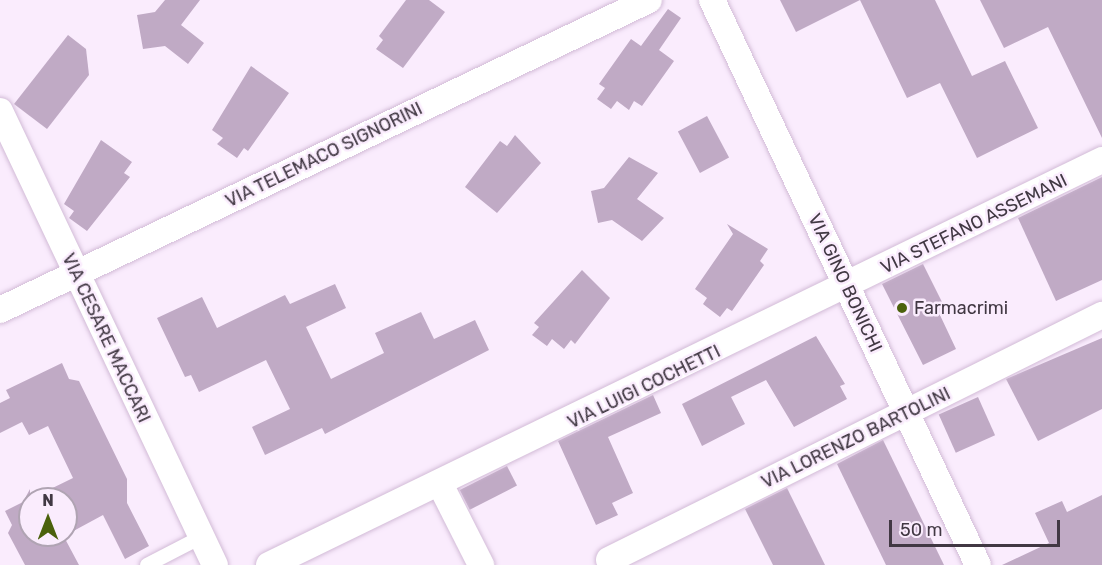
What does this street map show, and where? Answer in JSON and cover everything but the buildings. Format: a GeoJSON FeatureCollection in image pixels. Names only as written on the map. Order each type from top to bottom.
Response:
{"type":"FeatureCollection","features":[{"type":"Feature","properties":{"kind":"street","name":"VIA TELEMACO SIGNORINI"},"geometry":{"type":"LineString","coordinates":[[0,310],[649,0]]}},
{"type":"Feature","properties":{"kind":"street","name":"VIA GINO BONICHI"},"geometry":{"type":"LineString","coordinates":[[712,0],[978,565]]}},
{"type":"Feature","properties":{"kind":"street","name":"VIA CESARE MACCARI"},"geometry":{"type":"LineString","coordinates":[[0,111],[75,274],[215,565]]}},
{"type":"Feature","properties":{"kind":"street","name":"VIA STEFANO ASSEMANI"},"geometry":{"type":"LineString","coordinates":[[846,287],[1102,160]]}},
{"type":"Feature","properties":{"kind":"street","name":"VIA LUIGI COCHETTI"},"geometry":{"type":"LineString","coordinates":[[269,565],[441,486],[846,287]]}},
{"type":"Feature","properties":{"kind":"street","name":"VIA LORENZO BARTOLINI"},"geometry":{"type":"LineString","coordinates":[[609,560],[1102,315]]}},
{"type":"Feature","properties":{"kind":"street"},"geometry":{"type":"LineString","coordinates":[[441,486],[482,565]]}},
{"type":"Feature","properties":{"kind":"lane"},"geometry":{"type":"LineString","coordinates":[[147,565],[201,537]]}},
{"type":"Feature","properties":{"kind":"place","name":"Farmacrimi"},"geometry":{"type":"Point","coordinates":[902,308]}}]}
